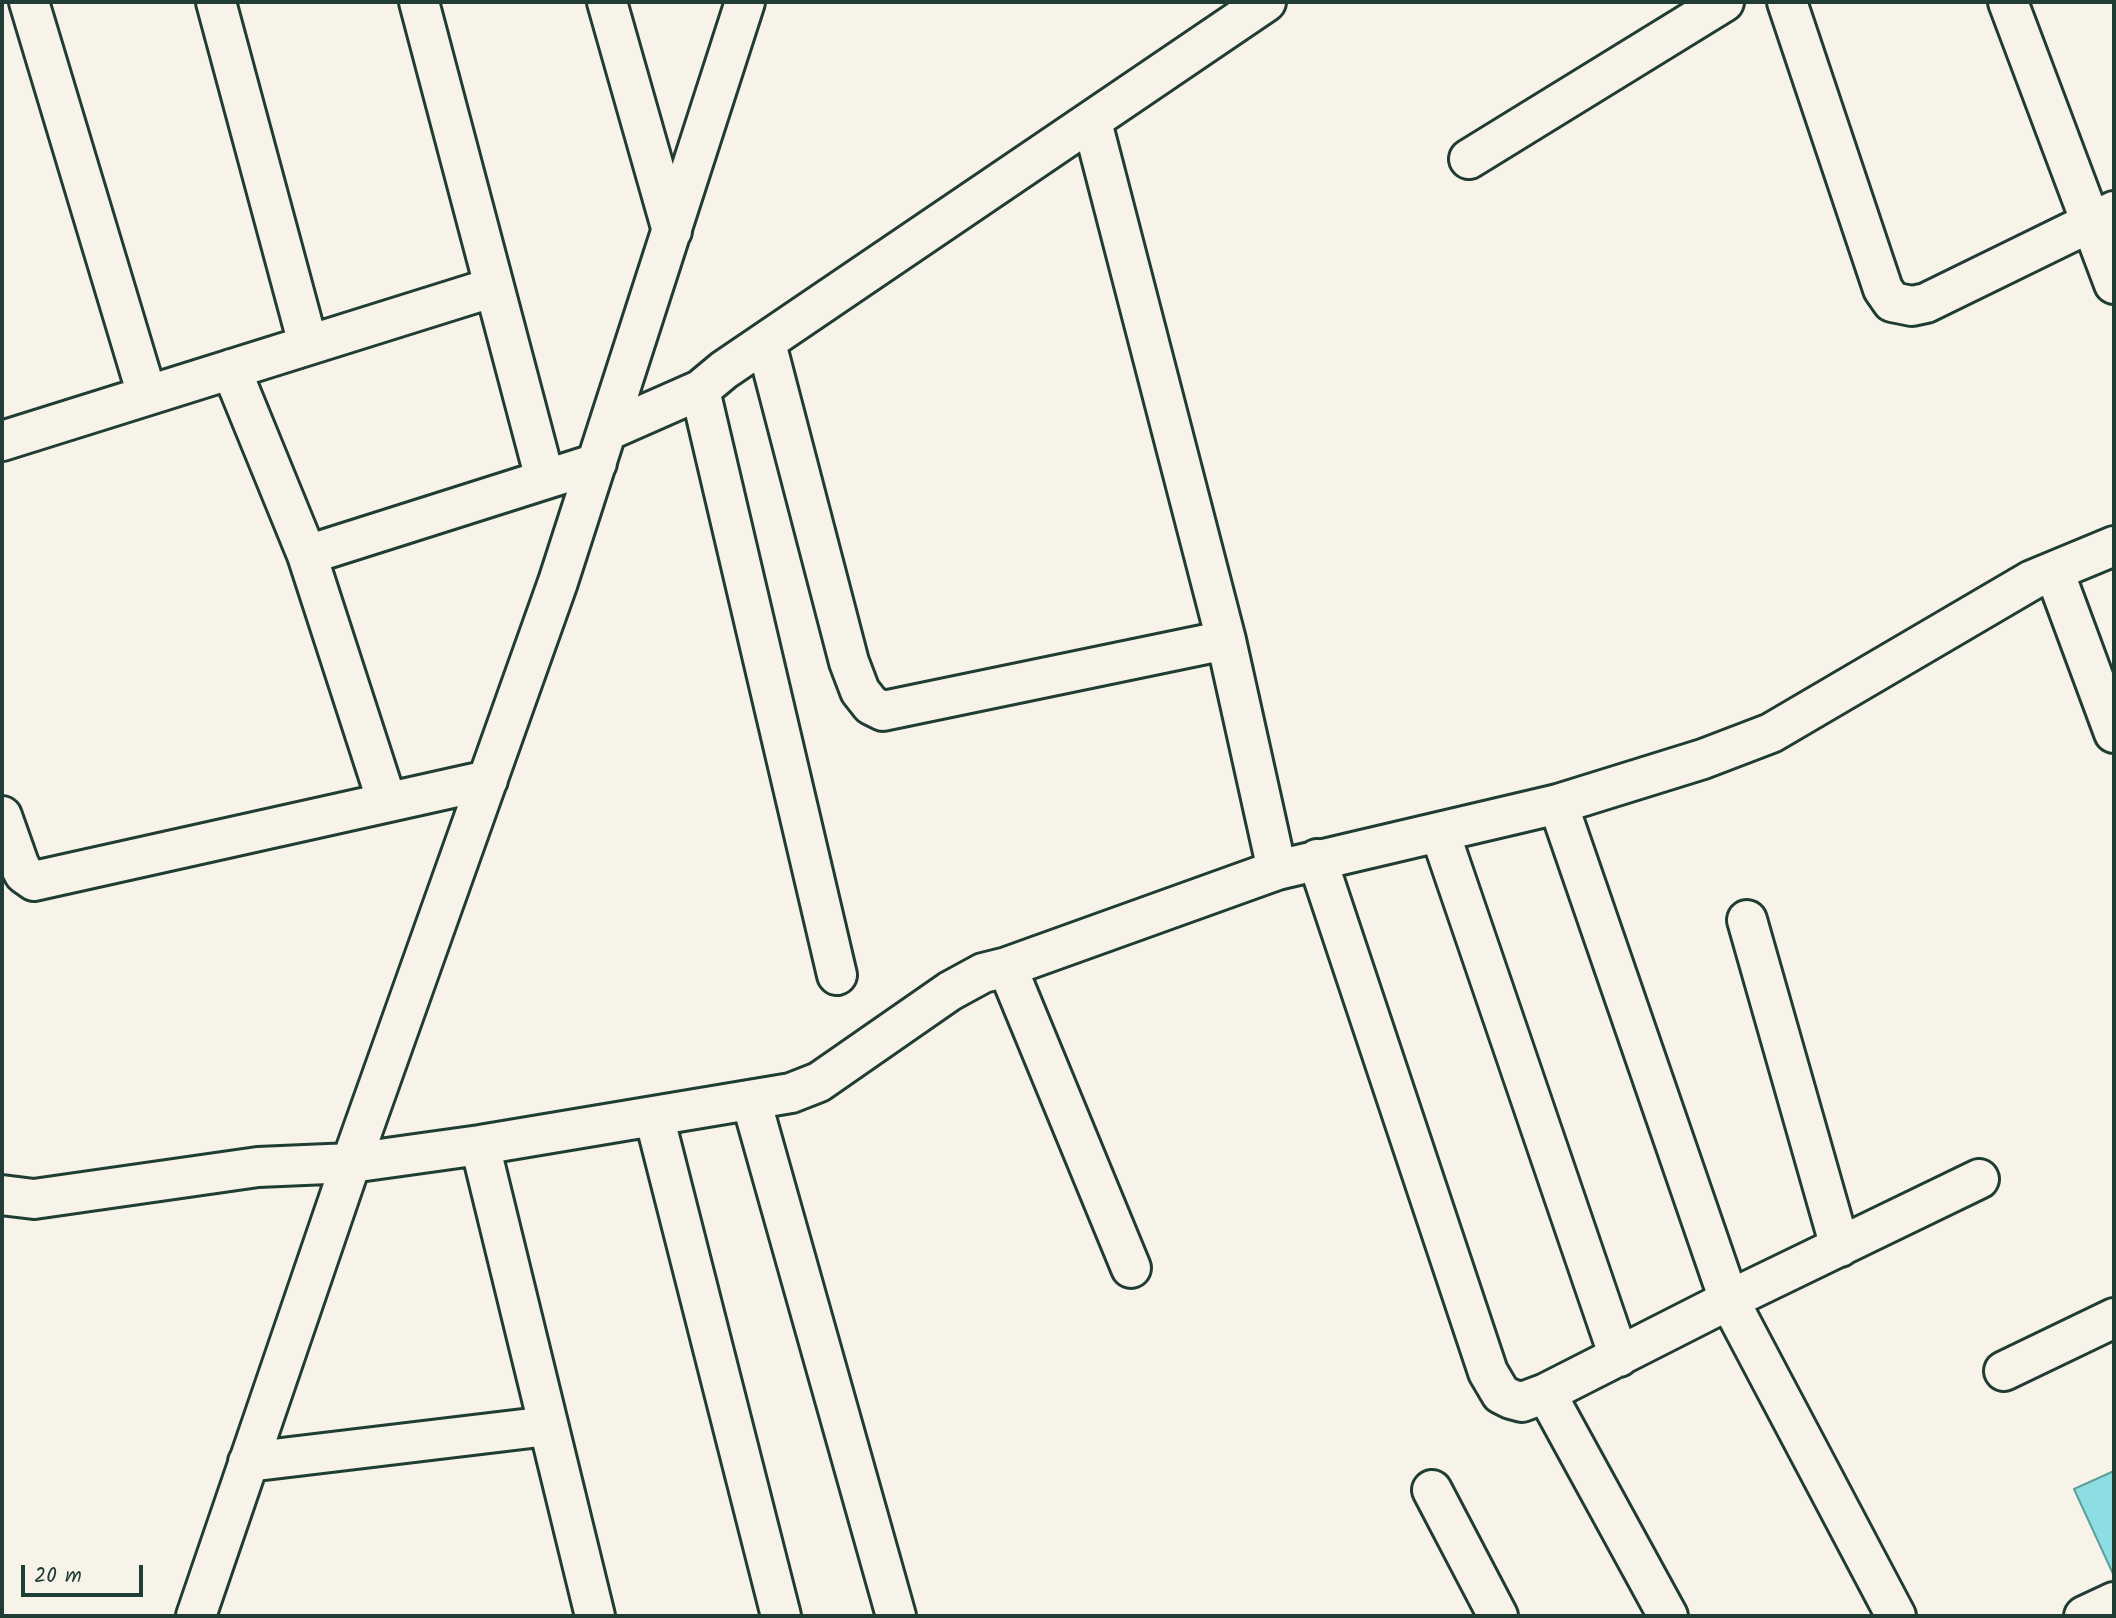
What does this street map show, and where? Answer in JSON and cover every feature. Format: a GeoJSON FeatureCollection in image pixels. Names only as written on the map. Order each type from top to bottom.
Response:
{"type":"FeatureCollection","features":[{"type":"Feature","properties":{"kind":"street"},"geometry":{"type":"LineString","coordinates":[[29,2],[147,395]]}},
{"type":"Feature","properties":{"kind":"street"},"geometry":{"type":"LineString","coordinates":[[216,2],[308,345]]}},
{"type":"Feature","properties":{"kind":"street"},"geometry":{"type":"LineString","coordinates":[[419,2],[545,479]]}},
{"type":"Feature","properties":{"kind":"street"},"geometry":{"type":"LineString","coordinates":[[607,2],[672,231]]}},
{"type":"Feature","properties":{"kind":"street"},"geometry":{"type":"LineString","coordinates":[[196,1616],[351,1163],[558,582],[745,2]]}},
{"type":"Feature","properties":{"kind":"street"},"geometry":{"type":"LineString","coordinates":[[307,555],[545,479],[602,447],[700,390],[724,370],[1266,2]]}},
{"type":"Feature","properties":{"kind":"street"},"geometry":{"type":"LineString","coordinates":[[1469,159],[1724,2]]}},
{"type":"Feature","properties":{"kind":"street"},"geometry":{"type":"LineString","coordinates":[[1787,2],[1883,289],[1892,302],[1912,306],[1926,303],[2103,217]]}},
{"type":"Feature","properties":{"kind":"street"},"geometry":{"type":"LineString","coordinates":[[2008,2],[2103,217],[2114,284]]}},
{"type":"Feature","properties":{"kind":"street"},"geometry":{"type":"LineString","coordinates":[[1092,122],[1226,640],[1277,870]]}},
{"type":"Feature","properties":{"kind":"street"},"geometry":{"type":"LineString","coordinates":[[2,441],[494,288]]}},
{"type":"Feature","properties":{"kind":"street"},"geometry":{"type":"LineString","coordinates":[[766,343],[849,662],[860,691],[871,705],[883,711],[1226,640]]}},
{"type":"Feature","properties":{"kind":"street"},"geometry":{"type":"LineString","coordinates":[[231,369],[307,555],[387,802]]}},
{"type":"Feature","properties":{"kind":"street"},"geometry":{"type":"LineString","coordinates":[[700,390],[837,975]]}},
{"type":"Feature","properties":{"kind":"street"},"geometry":{"type":"LineString","coordinates":[[2,1195],[34,1199],[258,1167],[351,1163],[480,1145],[791,1093],[819,1082],[950,991],[983,973],[1007,967],[1277,870],[1558,804],[1703,759],[1771,733],[2032,580],[2114,546]]}},
{"type":"Feature","properties":{"kind":"street"},"geometry":{"type":"LineString","coordinates":[[2054,571],[2114,733]]}},
{"type":"Feature","properties":{"kind":"street"},"geometry":{"type":"LineString","coordinates":[[2,816],[13,878],[34,881],[488,780]]}},
{"type":"Feature","properties":{"kind":"street"},"geometry":{"type":"LineString","coordinates":[[1558,804],[1729,1300],[1896,1616]]}},
{"type":"Feature","properties":{"kind":"street"},"geometry":{"type":"LineString","coordinates":[[1440,833],[1619,1357]]}},
{"type":"Feature","properties":{"kind":"street"},"geometry":{"type":"LineString","coordinates":[[1317,859],[1488,1372],[1501,1394],[1511,1399],[1522,1402],[1546,1393],[1729,1300],[1979,1179]]}},
{"type":"Feature","properties":{"kind":"street"},"geometry":{"type":"LineString","coordinates":[[1747,920],[1840,1247]]}},
{"type":"Feature","properties":{"kind":"street"},"geometry":{"type":"LineString","coordinates":[[1007,967],[1131,1268]]}},
{"type":"Feature","properties":{"kind":"street"},"geometry":{"type":"LineString","coordinates":[[751,1100],[896,1616]]}},
{"type":"Feature","properties":{"kind":"street"},"geometry":{"type":"LineString","coordinates":[[653,1116],[781,1616]]}},
{"type":"Feature","properties":{"kind":"street"},"geometry":{"type":"LineString","coordinates":[[480,1145],[595,1616]]}},
{"type":"Feature","properties":{"kind":"street"},"geometry":{"type":"LineString","coordinates":[[2004,1371],[2114,1318]]}},
{"type":"Feature","properties":{"kind":"street"},"geometry":{"type":"LineString","coordinates":[[1546,1393],[1668,1616]]}},
{"type":"Feature","properties":{"kind":"street"},"geometry":{"type":"LineString","coordinates":[[248,1462],[548,1426]]}},
{"type":"Feature","properties":{"kind":"street"},"geometry":{"type":"LineString","coordinates":[[1432,1490],[1498,1616]]}},
{"type":"Feature","properties":{"kind":"water"},"geometry":{"type":"Polygon","coordinates":[[[2114,1471],[2114,1576],[2074,1489],[2114,1471]]]}}]}
